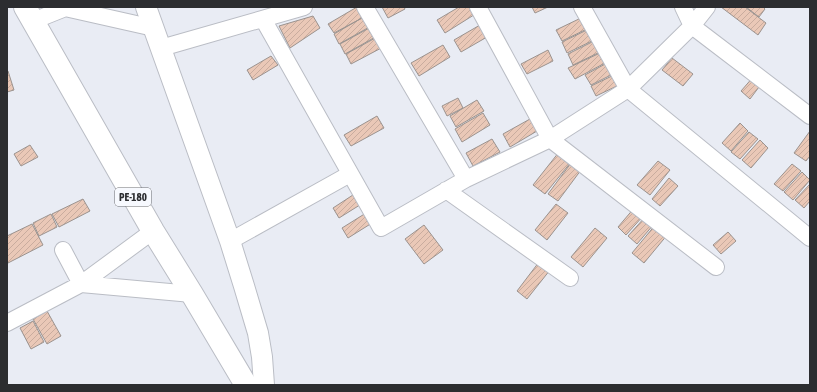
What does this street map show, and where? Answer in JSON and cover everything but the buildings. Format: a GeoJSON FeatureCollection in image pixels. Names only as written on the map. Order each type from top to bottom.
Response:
{"type":"FeatureCollection","features":[{"type":"Feature","properties":{"kind":"main road","name":"PE-180"},"geometry":{"type":"LineString","coordinates":[[29,14],[153,231],[246,385]]}},
{"type":"Feature","properties":{"kind":"street"},"geometry":{"type":"LineString","coordinates":[[146,7],[230,241],[258,333],[262,357],[264,385]]}},
{"type":"Feature","properties":{"kind":"street"},"geometry":{"type":"LineString","coordinates":[[161,48],[304,7]]}},
{"type":"Feature","properties":{"kind":"street"},"geometry":{"type":"LineString","coordinates":[[365,7],[466,179]]}},
{"type":"Feature","properties":{"kind":"street"},"geometry":{"type":"LineString","coordinates":[[478,7],[550,139],[716,267]]}},
{"type":"Feature","properties":{"kind":"street"},"geometry":{"type":"LineString","coordinates":[[582,7],[628,89],[810,238]]}},
{"type":"Feature","properties":{"kind":"street"},"geometry":{"type":"LineString","coordinates":[[683,7],[692,26],[810,116]]}},
{"type":"Feature","properties":{"kind":"street"},"geometry":{"type":"LineString","coordinates":[[263,19],[380,228],[466,179],[550,139],[628,89],[692,26],[707,7]]}},
{"type":"Feature","properties":{"kind":"street"},"geometry":{"type":"LineString","coordinates":[[29,14],[66,8],[154,28]]}},
{"type":"Feature","properties":{"kind":"street"},"geometry":{"type":"LineString","coordinates":[[230,241],[350,174]]}},
{"type":"Feature","properties":{"kind":"street"},"geometry":{"type":"LineString","coordinates":[[446,190],[570,278]]}},
{"type":"Feature","properties":{"kind":"street"},"geometry":{"type":"LineString","coordinates":[[7,323],[81,284],[153,231]]}},
{"type":"Feature","properties":{"kind":"street"},"geometry":{"type":"LineString","coordinates":[[64,250],[81,284]]}},
{"type":"Feature","properties":{"kind":"street"},"geometry":{"type":"LineString","coordinates":[[81,284],[192,294]]}}]}
